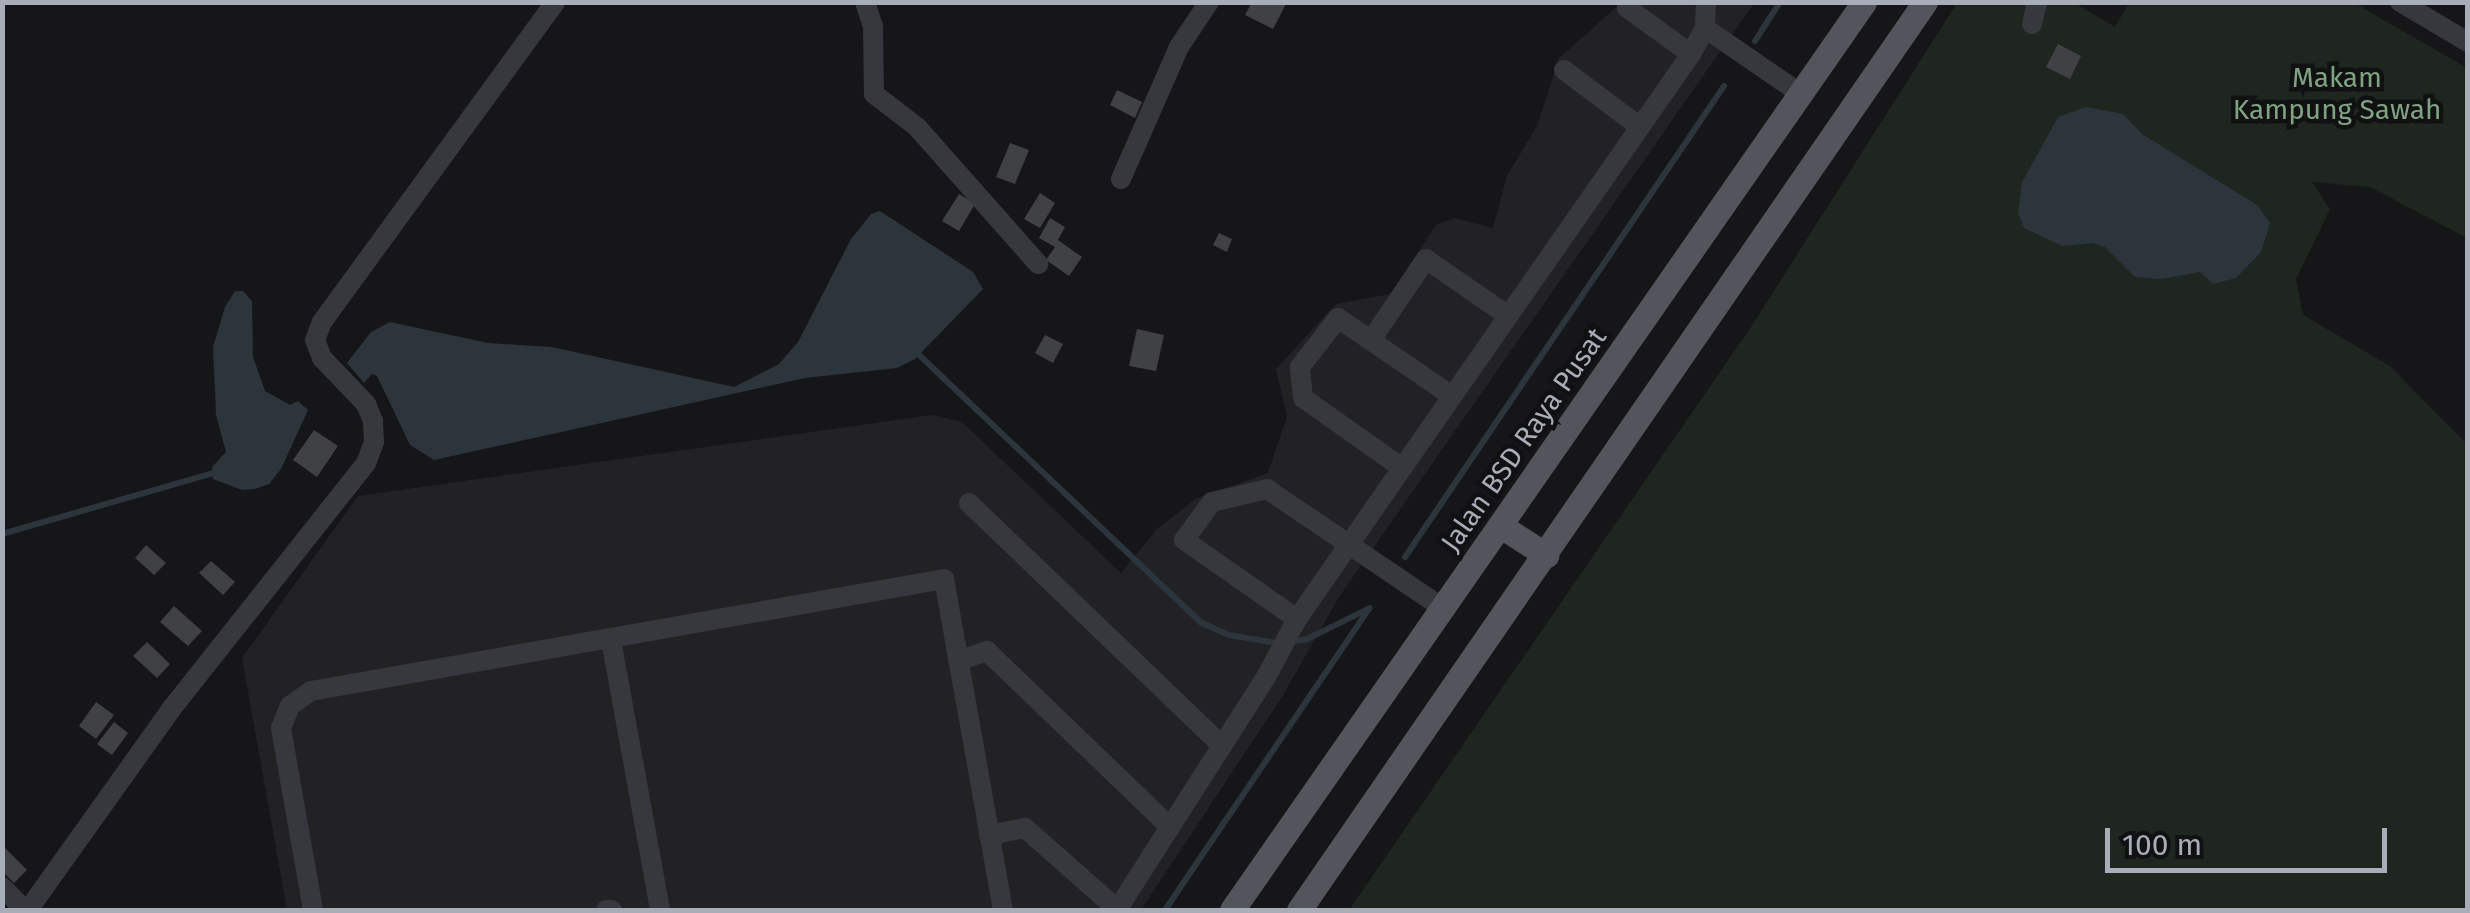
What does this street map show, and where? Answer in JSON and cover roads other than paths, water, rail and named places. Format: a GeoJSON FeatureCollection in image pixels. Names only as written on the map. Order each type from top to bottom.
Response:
{"type":"FeatureCollection","features":[{"type":"Feature","properties":{"kind":"main road","name":"Jalan BSD Raya Pusat"},"geometry":{"type":"LineString","coordinates":[[1232,910],[1864,2]]}},
{"type":"Feature","properties":{"kind":"main road"},"geometry":{"type":"LineString","coordinates":[[1299,910],[1925,2]]}},
{"type":"Feature","properties":{"kind":"main road"},"geometry":{"type":"LineString","coordinates":[[1501,526],[1546,556]]}},
{"type":"Feature","properties":{"kind":"street"},"geometry":{"type":"LineString","coordinates":[[2,887],[26,910],[172,708],[366,463],[374,442],[373,421],[366,404],[322,358],[315,340],[322,322],[555,2]]}},
{"type":"Feature","properties":{"kind":"street"},"geometry":{"type":"LineString","coordinates":[[865,2],[872,26],[874,94],[917,127],[1038,264]]}},
{"type":"Feature","properties":{"kind":"street"},"geometry":{"type":"LineString","coordinates":[[1121,179],[1148,110],[1209,2]]}},
{"type":"Feature","properties":{"kind":"street"},"geometry":{"type":"LineString","coordinates":[[989,835],[1025,828],[1117,910],[1278,656],[1294,624],[1691,54],[1706,28],[1706,2]]}},
{"type":"Feature","properties":{"kind":"street"},"geometry":{"type":"LineString","coordinates":[[2400,2],[2468,42]]}},
{"type":"Feature","properties":{"kind":"street"},"geometry":{"type":"LineString","coordinates":[[1627,8],[1691,54]]}},
{"type":"Feature","properties":{"kind":"street"},"geometry":{"type":"LineString","coordinates":[[1706,28],[1801,94]]}},
{"type":"Feature","properties":{"kind":"street"},"geometry":{"type":"LineString","coordinates":[[1564,70],[1640,127]]}},
{"type":"Feature","properties":{"kind":"street"},"geometry":{"type":"LineString","coordinates":[[1371,340],[1426,259],[1508,316]]}},
{"type":"Feature","properties":{"kind":"street"},"geometry":{"type":"LineString","coordinates":[[1402,468],[1303,398],[1300,366],[1338,318],[1452,396]]}},
{"type":"Feature","properties":{"kind":"street"},"geometry":{"type":"LineString","coordinates":[[1294,624],[1184,540],[1212,502],[1267,488],[1443,608]]}},
{"type":"Feature","properties":{"kind":"street"},"geometry":{"type":"LineString","coordinates":[[969,503],[1222,746]]}},
{"type":"Feature","properties":{"kind":"street"},"geometry":{"type":"LineString","coordinates":[[313,910],[280,728],[290,706],[311,692],[944,579],[1002,910]]}},
{"type":"Feature","properties":{"kind":"street"},"geometry":{"type":"LineString","coordinates":[[611,640],[660,910]]}},
{"type":"Feature","properties":{"kind":"street"},"geometry":{"type":"LineString","coordinates":[[958,661],[986,651],[1170,827]]}},
{"type":"Feature","properties":{"kind":"waterway"},"geometry":{"type":"LineString","coordinates":[[1755,41],[1780,2]]}},
{"type":"Feature","properties":{"kind":"waterway"},"geometry":{"type":"LineString","coordinates":[[1405,557],[1724,86]]}},
{"type":"Feature","properties":{"kind":"waterway"},"geometry":{"type":"LineString","coordinates":[[916,352],[1202,623],[1229,635],[1277,643]]}},
{"type":"Feature","properties":{"kind":"waterway"},"geometry":{"type":"LineString","coordinates":[[2,534],[217,472]]}},
{"type":"Feature","properties":{"kind":"waterway"},"geometry":{"type":"LineString","coordinates":[[1289,642],[1307,639],[1370,608]]}},
{"type":"Feature","properties":{"kind":"waterway"},"geometry":{"type":"LineString","coordinates":[[1165,910],[1369,609]]}},
{"type":"Feature","properties":{"kind":"park label","name":"Makam Kampung Sawah"},"geometry":{"type":"Point","coordinates":[2337,94]}}]}
